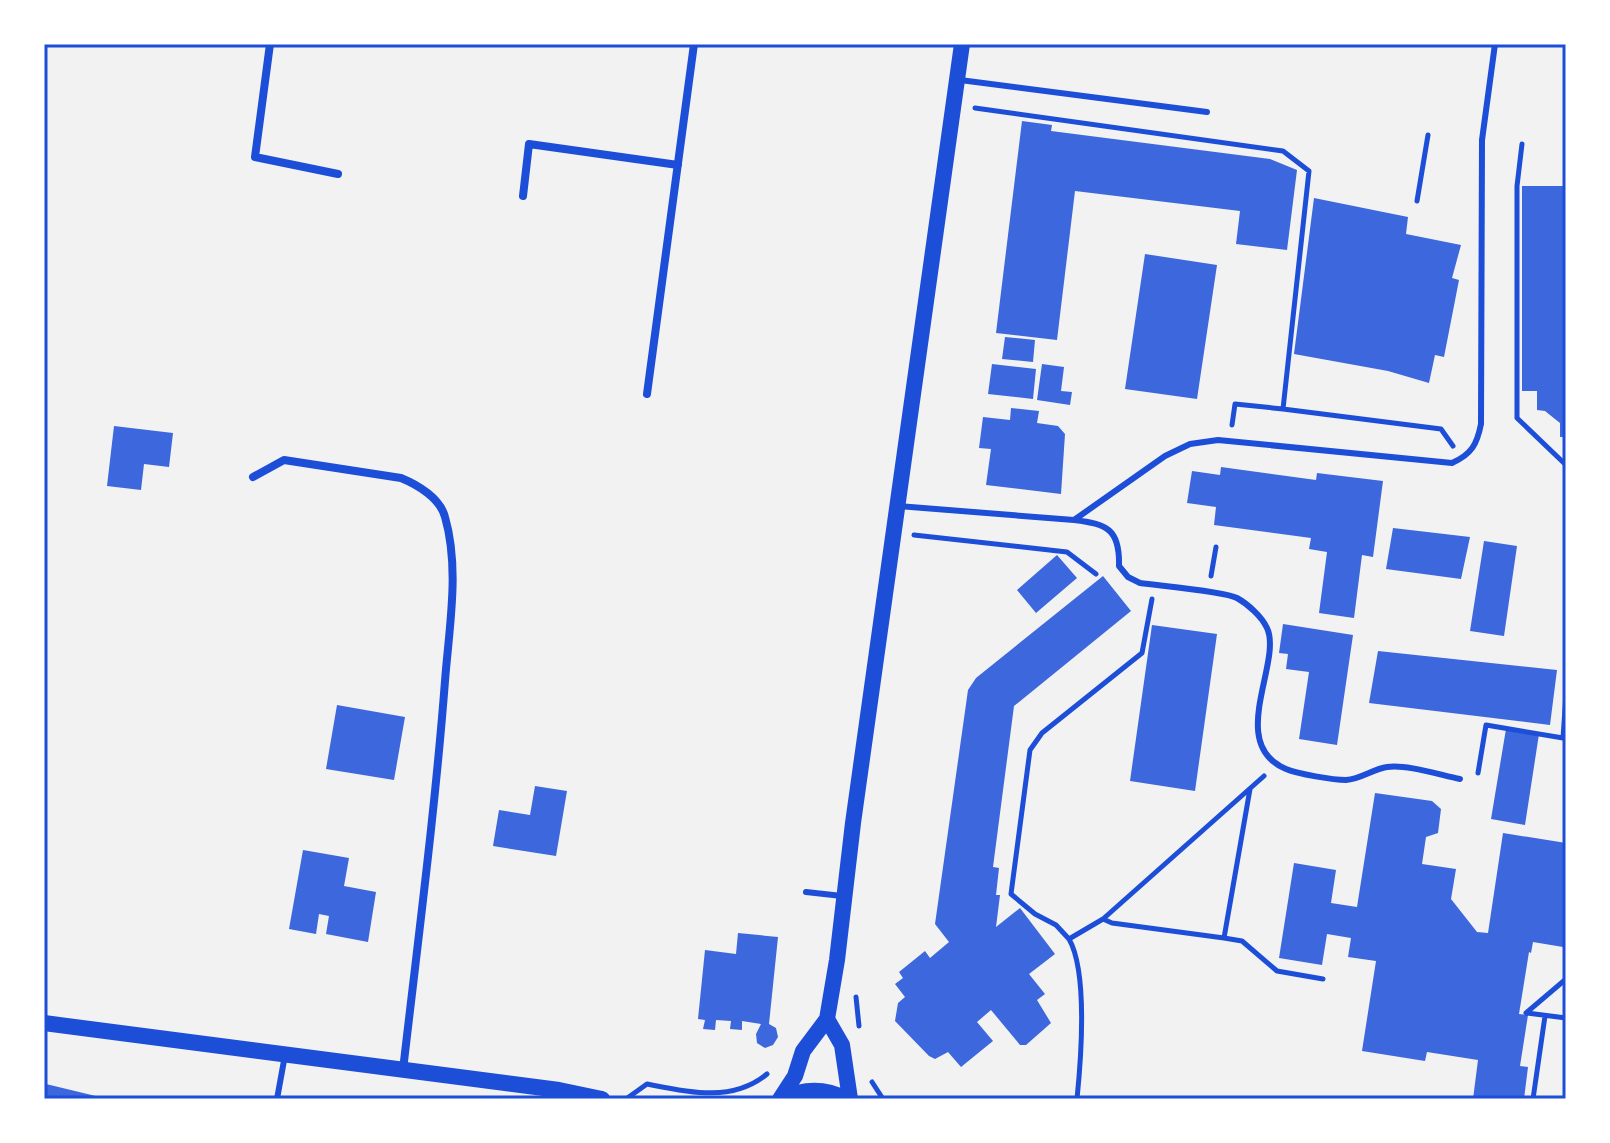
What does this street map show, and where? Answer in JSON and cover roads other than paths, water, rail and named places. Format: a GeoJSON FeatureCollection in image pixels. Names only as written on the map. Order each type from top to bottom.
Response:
{"type":"FeatureCollection","features":[{"type":"Feature","properties":{"kind":"main road"},"geometry":{"type":"LineString","coordinates":[[781,1099],[795,1076],[803,1051],[827,1019],[962,44]]}},
{"type":"Feature","properties":{"kind":"main road"},"geometry":{"type":"LineString","coordinates":[[781,1099],[813,1090],[848,1099],[842,1045],[827,1019]]}},
{"type":"Feature","properties":{"kind":"main road"},"geometry":{"type":"LineString","coordinates":[[44,1023],[559,1090],[602,1099]]}},
{"type":"Feature","properties":{"kind":"street"},"geometry":{"type":"LineString","coordinates":[[270,44],[255,157],[338,174]]}},
{"type":"Feature","properties":{"kind":"street"},"geometry":{"type":"LineString","coordinates":[[647,394],[694,44]]}},
{"type":"Feature","properties":{"kind":"street"},"geometry":{"type":"LineString","coordinates":[[523,196],[529,144],[678,165]]}},
{"type":"Feature","properties":{"kind":"street"},"geometry":{"type":"LineString","coordinates":[[253,477],[284,460],[401,478],[416,484],[445,513],[451,547],[447,656],[437,780],[403,1071]]}},
{"type":"Feature","properties":{"kind":"lane"},"geometry":{"type":"LineString","coordinates":[[1074,520],[1165,456],[1190,444],[1230,441],[1452,463],[1468,456],[1478,441],[1481,424],[1482,140],[1495,44]]}},
{"type":"Feature","properties":{"kind":"lane"},"geometry":{"type":"LineString","coordinates":[[958,79],[1207,112]]}},
{"type":"Feature","properties":{"kind":"lane"},"geometry":{"type":"LineString","coordinates":[[897,505],[1100,524],[1114,535],[1119,549],[1119,566],[1128,577],[1140,583],[1234,596],[1260,618],[1268,630],[1270,642],[1257,717],[1259,736],[1266,753],[1277,764],[1287,770],[1346,780],[1388,767],[1460,779]]}},
{"type":"Feature","properties":{"kind":"lane"},"geometry":{"type":"LineString","coordinates":[[806,892],[844,896]]}},
{"type":"Feature","properties":{"kind":"lane"},"geometry":{"type":"LineString","coordinates":[[277,1099],[285,1055]]}}]}
